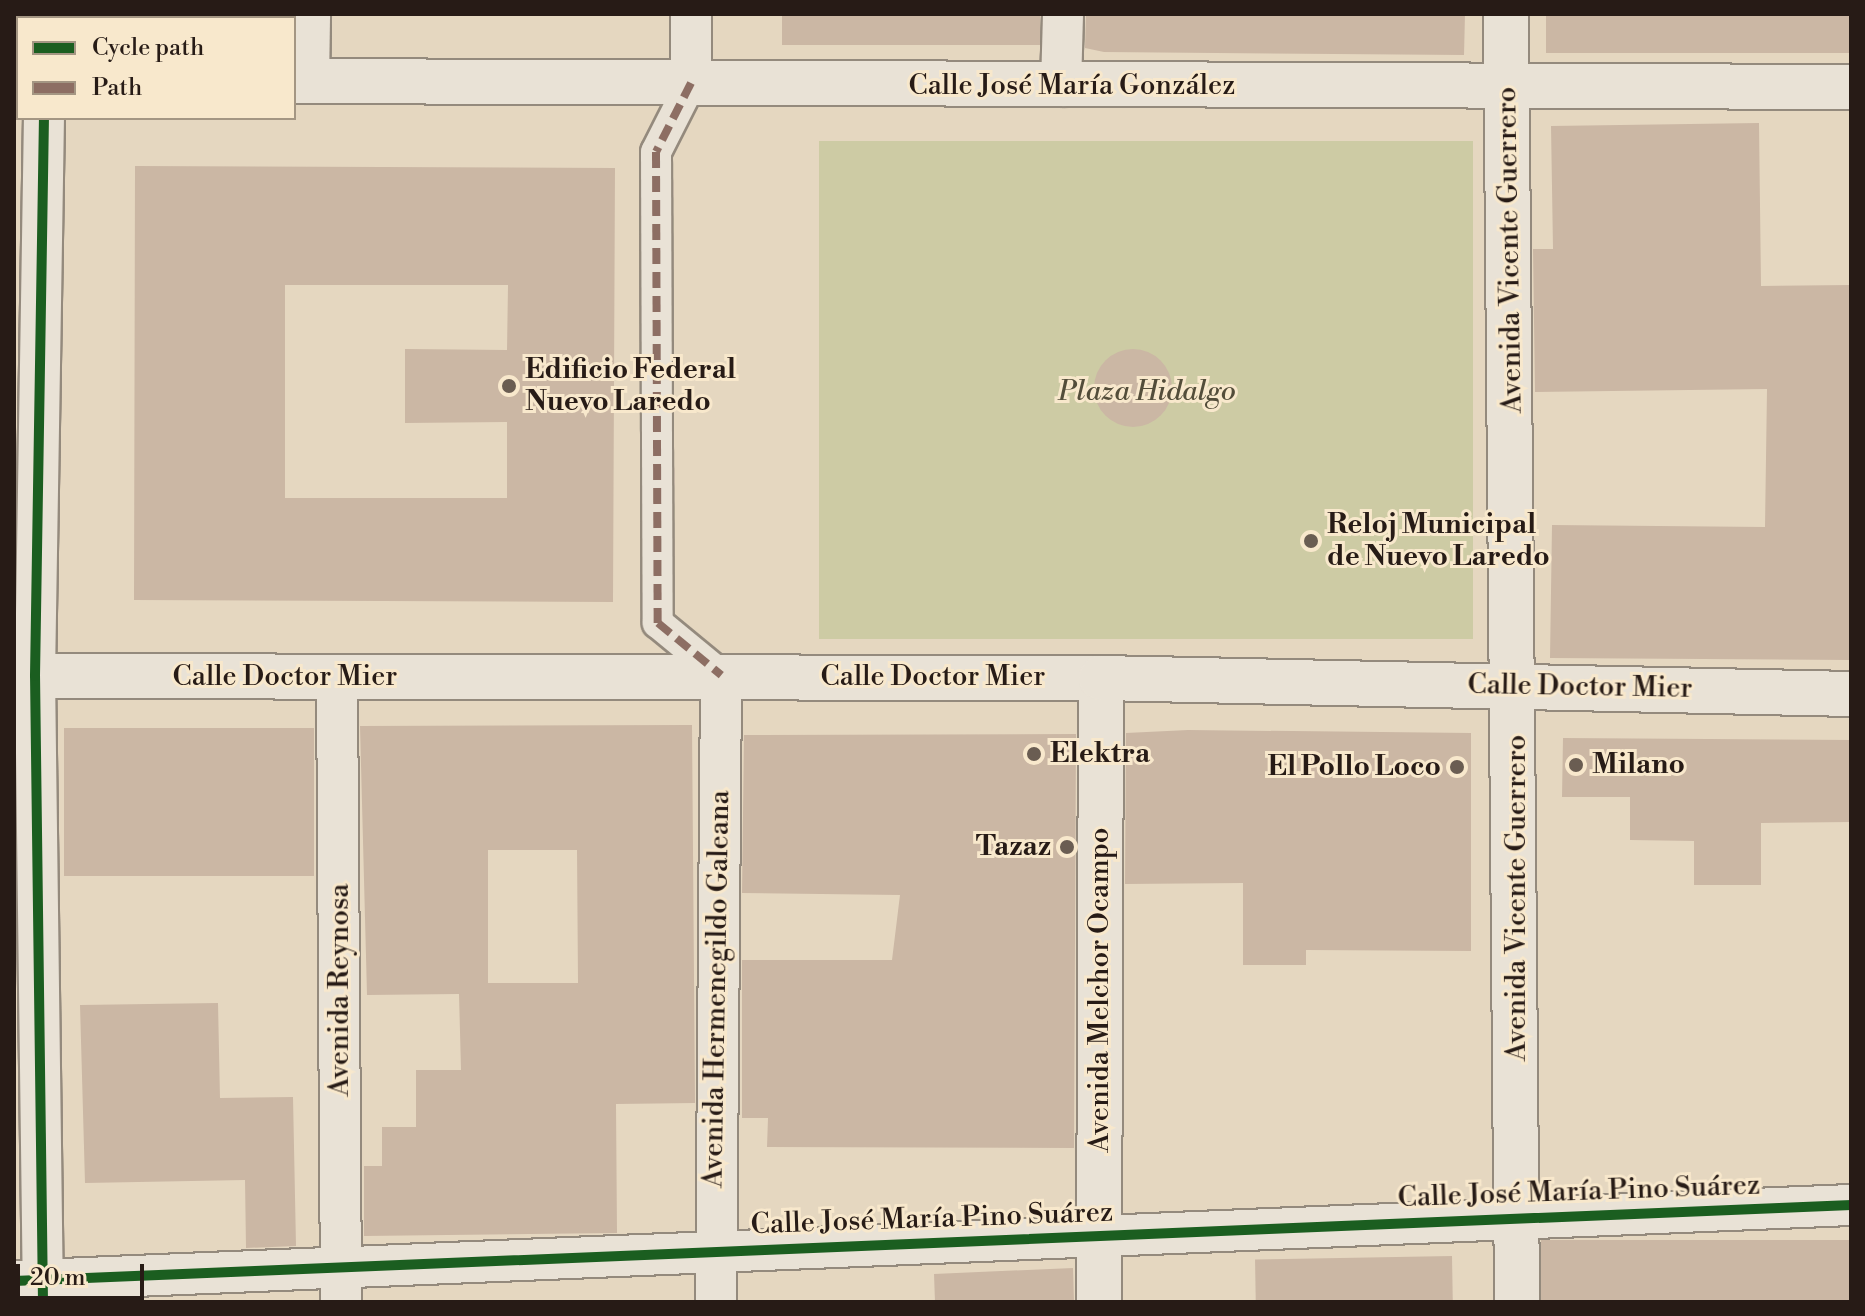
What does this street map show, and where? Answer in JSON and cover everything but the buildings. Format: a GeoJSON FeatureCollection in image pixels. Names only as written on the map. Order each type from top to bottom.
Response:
{"type":"FeatureCollection","features":[{"type":"Feature","properties":{"kind":"main road","name":"Avenida Vicente Guerrero"},"geometry":{"type":"LineString","coordinates":[[1506,14],[1517,685],[1517,1302]]}},
{"type":"Feature","properties":{"kind":"main road","name":"Calle José María González"},"geometry":{"type":"LineString","coordinates":[[301,81],[1851,87]]}},
{"type":"Feature","properties":{"kind":"main road","name":"Calle Doctor Mier"},"geometry":{"type":"LineString","coordinates":[[24,676],[1101,678],[1851,694]]}},
{"type":"Feature","properties":{"kind":"main road","name":"Avenida Melchor Ocampo"},"geometry":{"type":"LineString","coordinates":[[1099,1302],[1101,678]]}},
{"type":"Feature","properties":{"kind":"street"},"geometry":{"type":"LineString","coordinates":[[301,81],[310,14]]}},
{"type":"Feature","properties":{"kind":"street"},"geometry":{"type":"LineString","coordinates":[[691,14],[691,83],[656,152],[658,623],[721,675]]}},
{"type":"Feature","properties":{"kind":"street"},"geometry":{"type":"LineString","coordinates":[[1061,86],[1063,14]]}},
{"type":"Feature","properties":{"kind":"street"},"geometry":{"type":"LineString","coordinates":[[34,1288],[24,676],[44,120]]}},
{"type":"Feature","properties":{"kind":"street","name":"Avenida Hermenegildo Galeana"},"geometry":{"type":"LineString","coordinates":[[716,1302],[721,675]]}},
{"type":"Feature","properties":{"kind":"street","name":"Avenida Reynosa"},"geometry":{"type":"LineString","coordinates":[[337,678],[342,1285]]}},
{"type":"Feature","properties":{"kind":"street","name":"Calle José María Pino Suárez"},"geometry":{"type":"LineString","coordinates":[[34,1288],[342,1285],[715,1252],[1851,1205]]}},
{"type":"Feature","properties":{"kind":"green space","name":"Plaza Hidalgo"},"geometry":{"type":"Polygon","coordinates":[[[819,141],[1473,141],[1473,639],[819,639],[819,141]]]}},
{"type":"Feature","properties":{"kind":"marked path"},"geometry":{"type":"LineString","coordinates":[[691,83],[656,152],[658,623],[721,675]]}},
{"type":"Feature","properties":{"kind":"cycle path"},"geometry":{"type":"LineString","coordinates":[[43,1302],[35,676],[44,120]]}},
{"type":"Feature","properties":{"kind":"cycle path"},"geometry":{"type":"LineString","coordinates":[[14,1281],[1851,1205]]}},
{"type":"Feature","properties":{"kind":"place","name":"Edificio Federal Nuevo Laredo"},"geometry":{"type":"Point","coordinates":[509,386]}},
{"type":"Feature","properties":{"kind":"place","name":"Reloj Municipal de Nuevo Laredo"},"geometry":{"type":"Point","coordinates":[1311,541]}},
{"type":"Feature","properties":{"kind":"place","name":"Elektra"},"geometry":{"type":"Point","coordinates":[1034,754]}},
{"type":"Feature","properties":{"kind":"place","name":"Milano"},"geometry":{"type":"Point","coordinates":[1576,765]}},
{"type":"Feature","properties":{"kind":"place","name":"El Pollo Loco"},"geometry":{"type":"Point","coordinates":[1457,767]}},
{"type":"Feature","properties":{"kind":"place","name":"Tazaz"},"geometry":{"type":"Point","coordinates":[1067,847]}}]}
